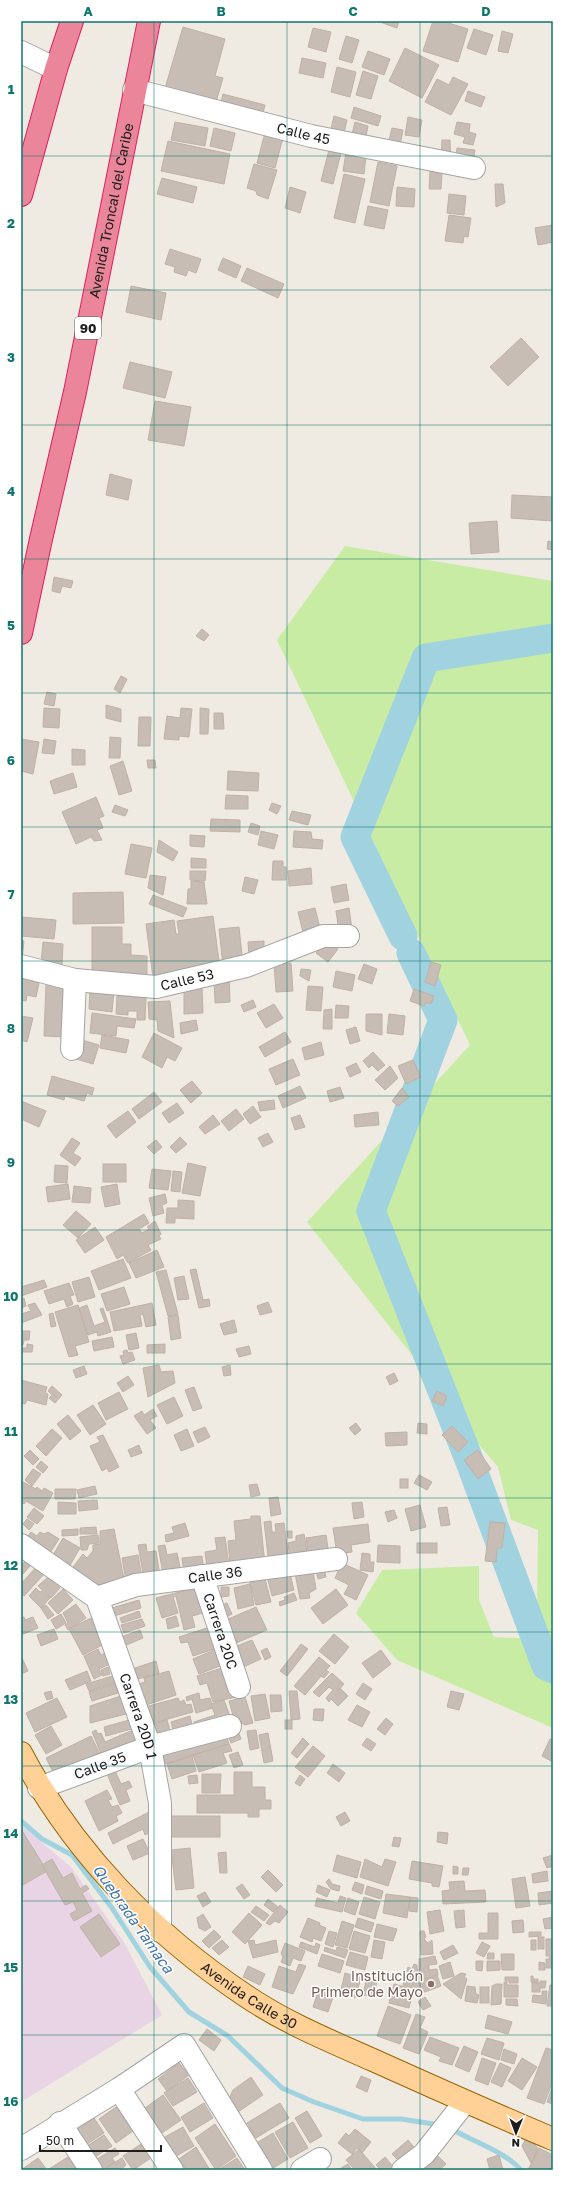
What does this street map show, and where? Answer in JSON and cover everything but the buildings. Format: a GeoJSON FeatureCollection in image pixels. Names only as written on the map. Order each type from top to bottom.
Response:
{"type":"FeatureCollection","features":[{"type":"Feature","properties":{"kind":"highway"},"geometry":{"type":"LineString","coordinates":[[21,195],[56,69],[72,21]]}},
{"type":"Feature","properties":{"kind":"highway","name":"Avenida Troncal del Caribe"},"geometry":{"type":"LineString","coordinates":[[21,634],[75,392],[134,90],[149,21]]}},
{"type":"Feature","properties":{"kind":"main road","name":"Avenida Calle 30"},"geometry":{"type":"LineString","coordinates":[[21,1752],[39,1788],[94,1862],[160,1931],[246,1996],[298,2027],[459,2110],[553,2140]]}},
{"type":"Feature","properties":{"kind":"street"},"geometry":{"type":"LineString","coordinates":[[21,52],[56,69]]}},
{"type":"Feature","properties":{"kind":"street","name":"Calle 45"},"geometry":{"type":"LineString","coordinates":[[134,90],[311,136],[474,168]]}},
{"type":"Feature","properties":{"kind":"street","name":"Calle 53"},"geometry":{"type":"LineString","coordinates":[[21,966],[75,980],[156,987],[246,966],[323,936],[348,936]]}},
{"type":"Feature","properties":{"kind":"street"},"geometry":{"type":"LineString","coordinates":[[72,1049],[75,980]]}},
{"type":"Feature","properties":{"kind":"street"},"geometry":{"type":"LineString","coordinates":[[21,1545],[97,1598]]}},
{"type":"Feature","properties":{"kind":"street","name":"Calle 36"},"geometry":{"type":"LineString","coordinates":[[97,1598],[136,1585],[336,1559]]}},
{"type":"Feature","properties":{"kind":"street","name":"Carrera 20C"},"geometry":{"type":"LineString","coordinates":[[202,1576],[239,1687]]}},
{"type":"Feature","properties":{"kind":"street","name":"Carrera 20D 1"},"geometry":{"type":"LineString","coordinates":[[97,1598],[150,1747],[160,1803],[162,1845],[160,1931]]}},
{"type":"Feature","properties":{"kind":"street","name":"Calle 35"},"geometry":{"type":"LineString","coordinates":[[39,1788],[150,1747],[230,1726]]}},
{"type":"Feature","properties":{"kind":"street"},"geometry":{"type":"LineString","coordinates":[[21,2149],[60,2123],[119,2089],[184,2045],[261,2170]]}},
{"type":"Feature","properties":{"kind":"street"},"geometry":{"type":"LineString","coordinates":[[119,2089],[172,2170]]}},
{"type":"Feature","properties":{"kind":"street"},"geometry":{"type":"LineString","coordinates":[[403,2170],[424,2154],[459,2110]]}},
{"type":"Feature","properties":{"kind":"street"},"geometry":{"type":"LineString","coordinates":[[60,2123],[91,2170]]}},
{"type":"Feature","properties":{"kind":"shaded area"},"geometry":{"type":"Polygon","coordinates":[[[21,1825],[71,1867],[124,1942],[162,2015],[21,2102],[21,1825]]]}},
{"type":"Feature","properties":{"kind":"green space"},"geometry":{"type":"Polygon","coordinates":[[[345,546],[553,581],[553,1728],[397,1660],[356,1613],[382,1570],[479,1566],[479,1600],[494,1637],[519,1638],[537,1607],[538,1530],[511,1520],[498,1467],[469,1433],[452,1392],[431,1379],[307,1222],[470,1045],[277,640],[345,546]]]}},
{"type":"Feature","properties":{"kind":"waterway"},"geometry":{"type":"LineString","coordinates":[[403,936],[355,837],[426,658],[553,638]]}},
{"type":"Feature","properties":{"kind":"waterway"},"geometry":{"type":"LineString","coordinates":[[411,953],[443,1020],[371,1211],[470,1462],[546,1666],[553,1669]]}},
{"type":"Feature","properties":{"kind":"waterway","name":"Quebrada Tamaca"},"geometry":{"type":"LineString","coordinates":[[21,1821],[42,1839],[72,1855],[112,1908],[150,1967],[189,2012],[228,2036],[282,2088],[314,2102],[363,2119],[401,2119],[440,2125]]}},
{"type":"Feature","properties":{"kind":"waterway","name":"Quebrada Tamaca"},"geometry":{"type":"LineString","coordinates":[[450,2128],[497,2152],[521,2170]]}},
{"type":"Feature","properties":{"kind":"place","name":"Institución Primero de Mayo"},"geometry":{"type":"Point","coordinates":[431,1984]}}]}
